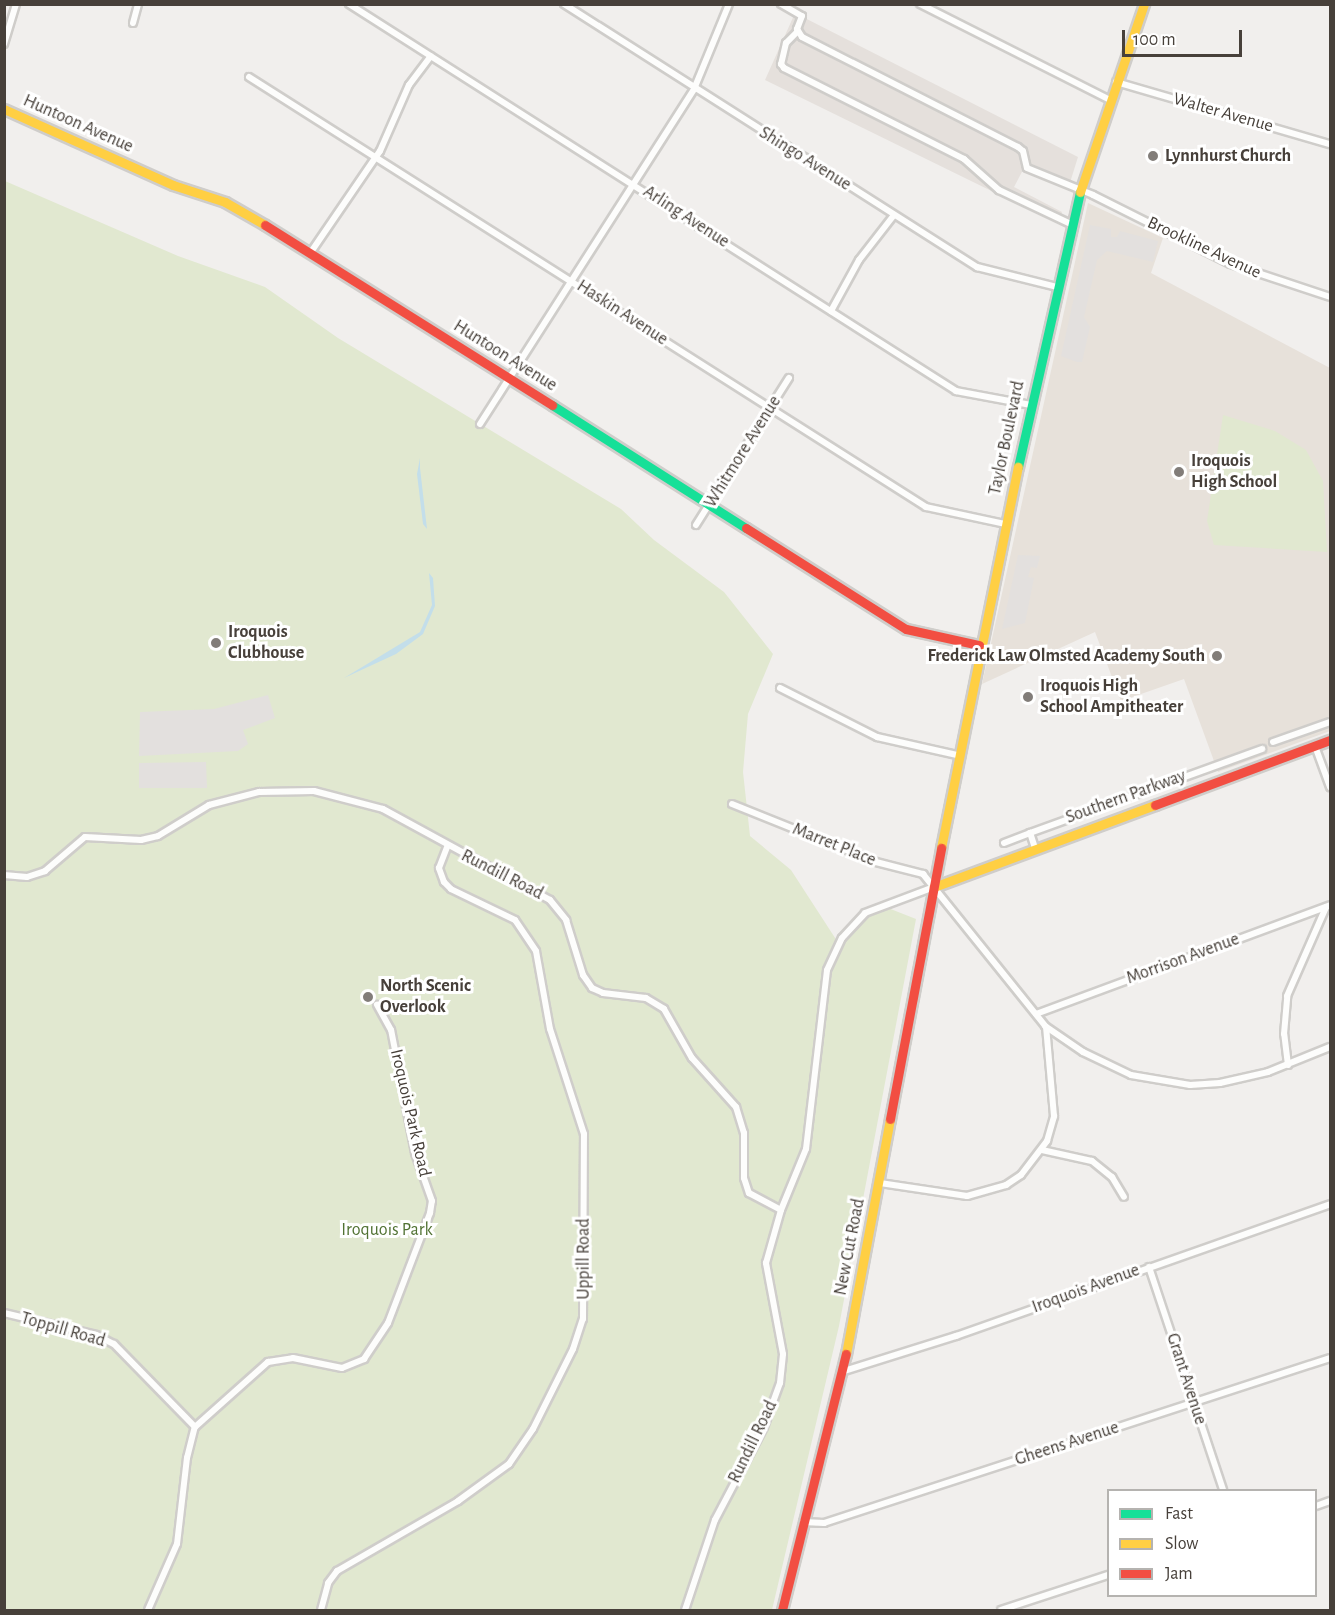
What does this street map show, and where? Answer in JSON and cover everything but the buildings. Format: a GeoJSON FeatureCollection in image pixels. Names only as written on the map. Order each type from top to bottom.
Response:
{"type":"FeatureCollection","features":[{"type":"Feature","properties":{"kind":"main road","name":"Taylor Boulevard"},"geometry":{"type":"LineString","coordinates":[[934,887],[979,645],[1071,224],[1110,100],[1144,4]]}},
{"type":"Feature","properties":{"kind":"main road","name":"Huntoon Avenue"},"geometry":{"type":"LineString","coordinates":[[4,109],[173,185],[216,197],[311,252],[906,629],[979,645]]}},
{"type":"Feature","properties":{"kind":"main road","name":"Southern Parkway"},"geometry":{"type":"LineString","coordinates":[[934,887],[1330,740]]}},
{"type":"Feature","properties":{"kind":"main road","name":"New Cut Road"},"geometry":{"type":"LineString","coordinates":[[782,1611],[841,1372],[880,1183],[934,887]]}},
{"type":"Feature","properties":{"kind":"street"},"geometry":{"type":"LineString","coordinates":[[4,44],[16,4]]}},
{"type":"Feature","properties":{"kind":"street"},"geometry":{"type":"LineString","coordinates":[[133,23],[138,4]]}},
{"type":"Feature","properties":{"kind":"street","name":"Arling Avenue"},"geometry":{"type":"LineString","coordinates":[[349,4],[956,390],[1031,405]]}},
{"type":"Feature","properties":{"kind":"street","name":"Shingo Avenue"},"geometry":{"type":"LineString","coordinates":[[564,4],[694,89],[986,272],[1057,287]]}},
{"type":"Feature","properties":{"kind":"street"},"geometry":{"type":"LineString","coordinates":[[480,424],[574,282],[633,183],[694,89],[729,4]]}},
{"type":"Feature","properties":{"kind":"street"},"geometry":{"type":"LineString","coordinates":[[780,4],[802,16],[798,31],[786,43],[781,64],[784,68],[964,159],[999,190],[1071,224]]}},
{"type":"Feature","properties":{"kind":"street"},"geometry":{"type":"LineString","coordinates":[[920,4],[1110,100]]}},
{"type":"Feature","properties":{"kind":"street","name":"Brookline Avenue"},"geometry":{"type":"LineString","coordinates":[[798,31],[802,37],[1018,147],[1023,151],[1027,168],[1232,264],[1330,297]]}},
{"type":"Feature","properties":{"kind":"street"},"geometry":{"type":"LineString","coordinates":[[311,252],[376,156],[409,85],[431,56]]}},
{"type":"Feature","properties":{"kind":"street","name":"Haskin Avenue"},"geometry":{"type":"LineString","coordinates":[[249,77],[931,510],[1005,524]]}},
{"type":"Feature","properties":{"kind":"street","name":"Walter Avenue"},"geometry":{"type":"LineString","coordinates":[[1116,82],[1330,144]]}},
{"type":"Feature","properties":{"kind":"street"},"geometry":{"type":"LineString","coordinates":[[831,310],[860,260],[894,215]]}},
{"type":"Feature","properties":{"kind":"street","name":"Whitmore Avenue"},"geometry":{"type":"LineString","coordinates":[[696,525],[789,378]]}},
{"type":"Feature","properties":{"kind":"street"},"geometry":{"type":"LineString","coordinates":[[780,688],[877,737],[957,755]]}},
{"type":"Feature","properties":{"kind":"street"},"geometry":{"type":"LineString","coordinates":[[1273,742],[1330,722]]}},
{"type":"Feature","properties":{"kind":"street"},"geometry":{"type":"LineString","coordinates":[[1315,746],[1330,787]]}},
{"type":"Feature","properties":{"kind":"street"},"geometry":{"type":"LineString","coordinates":[[1004,843],[1262,749]]}},
{"type":"Feature","properties":{"kind":"street"},"geometry":{"type":"LineString","coordinates":[[1241,756],[1247,771]]}},
{"type":"Feature","properties":{"kind":"street","name":"Rundill Road"},"geometry":{"type":"LineString","coordinates":[[4,874],[34,876],[85,837],[147,839],[209,805],[259,792],[314,791],[342,796],[383,809],[447,847],[535,890],[556,905],[570,929],[583,975],[592,988],[603,993],[646,998],[664,1009],[692,1058],[736,1107],[744,1133],[744,1178],[749,1193],[781,1210],[766,1271],[782,1345],[780,1383],[764,1427],[715,1520],[685,1611]]}},
{"type":"Feature","properties":{"kind":"street","name":"Marret Place"},"geometry":{"type":"LineString","coordinates":[[732,804],[876,862],[923,874],[934,887]]}},
{"type":"Feature","properties":{"kind":"street"},"geometry":{"type":"LineString","coordinates":[[1030,833],[1035,848]]}},
{"type":"Feature","properties":{"kind":"street","name":"Uppill Road"},"geometry":{"type":"LineString","coordinates":[[321,1611],[328,1582],[337,1571],[458,1501],[509,1464],[533,1429],[576,1343],[583,1319],[584,1134],[550,1029],[536,951],[515,920],[447,886],[439,868],[447,847]]}},
{"type":"Feature","properties":{"kind":"street"},"geometry":{"type":"LineString","coordinates":[[781,1210],[806,1149],[822,991],[833,953],[865,913],[934,887],[952,914],[1046,1027],[1105,1065],[1159,1081],[1220,1083],[1288,1065],[1330,1047]]}},
{"type":"Feature","properties":{"kind":"street"},"geometry":{"type":"LineString","coordinates":[[1288,1065],[1284,1034],[1287,996],[1328,906]]}},
{"type":"Feature","properties":{"kind":"street","name":"Morrison Avenue"},"geometry":{"type":"LineString","coordinates":[[1036,1014],[1328,906]]}},
{"type":"Feature","properties":{"kind":"street","name":"Iroquois Park Road"},"geometry":{"type":"LineString","coordinates":[[195,1427],[256,1370],[286,1358],[342,1368],[364,1359],[388,1323],[430,1213],[432,1202],[415,1153],[391,1030],[377,1005]]}},
{"type":"Feature","properties":{"kind":"street"},"geometry":{"type":"LineString","coordinates":[[880,1183],[949,1196],[976,1195],[1014,1181],[1042,1150],[1050,1131],[1054,1097],[1046,1027]]}},
{"type":"Feature","properties":{"kind":"street"},"geometry":{"type":"LineString","coordinates":[[1042,1150],[1092,1161],[1112,1177],[1124,1197]]}},
{"type":"Feature","properties":{"kind":"street","name":"Iroquois Avenue"},"geometry":{"type":"LineString","coordinates":[[841,1372],[956,1336],[1330,1204]]}},
{"type":"Feature","properties":{"kind":"street","name":"Grant Avenue"},"geometry":{"type":"LineString","coordinates":[[1149,1267],[1222,1489]]}},
{"type":"Feature","properties":{"kind":"street","name":"Toppill Road"},"geometry":{"type":"LineString","coordinates":[[4,1313],[96,1335],[114,1344],[195,1427]]}},
{"type":"Feature","properties":{"kind":"street","name":"Gheens Avenue"},"geometry":{"type":"LineString","coordinates":[[803,1522],[824,1523],[1330,1358]]}},
{"type":"Feature","properties":{"kind":"street"},"geometry":{"type":"LineString","coordinates":[[148,1611],[177,1544],[187,1458],[195,1427]]}},
{"type":"Feature","properties":{"kind":"street"},"geometry":{"type":"LineString","coordinates":[[1001,1611],[1107,1575]]}},
{"type":"Feature","properties":{"kind":"shaded area"},"geometry":{"type":"Polygon","coordinates":[[[795,13],[1078,157],[1068,189],[1024,168],[1014,187],[1062,212],[1059,224],[765,80],[795,13]]]}},
{"type":"Feature","properties":{"kind":"shaded area","name":"Iroquois High School"},"geometry":{"type":"Polygon","coordinates":[[[1088,203],[1163,238],[1151,273],[1330,368],[1330,731],[1218,772],[1184,679],[1121,701],[1095,632],[982,684],[1088,203]]]}},
{"type":"Feature","properties":{"kind":"shaded area"},"geometry":{"type":"Polygon","coordinates":[[[1090,225],[1111,229],[1111,237],[1117,237],[1120,231],[1158,241],[1153,262],[1107,251],[1097,260],[1084,317],[1090,327],[1082,362],[1077,362],[1061,356],[1090,225]]]}},
{"type":"Feature","properties":{"kind":"shaded area"},"geometry":{"type":"Polygon","coordinates":[[[1018,555],[1040,556],[1037,568],[1031,567],[1028,577],[1034,578],[1025,623],[1002,629],[1018,555]]]}},
{"type":"Feature","properties":{"kind":"shaded area"},"geometry":{"type":"Polygon","coordinates":[[[268,695],[275,718],[243,730],[248,744],[238,751],[139,756],[140,712],[214,709],[268,695]]]}},
{"type":"Feature","properties":{"kind":"shaded area"},"geometry":{"type":"Polygon","coordinates":[[[206,762],[207,788],[139,788],[139,763],[206,762]]]}},
{"type":"Feature","properties":{"kind":"green space","name":"Iroquois Park"},"geometry":{"type":"Polygon","coordinates":[[[5,181],[178,256],[265,287],[338,338],[621,509],[654,540],[724,592],[773,654],[748,714],[743,772],[750,836],[791,870],[839,944],[849,929],[883,906],[916,919],[839,1326],[772,1610],[5,1610],[5,181]]]}},
{"type":"Feature","properties":{"kind":"green space"},"geometry":{"type":"Polygon","coordinates":[[[1223,415],[1275,431],[1306,450],[1323,481],[1327,552],[1214,545],[1207,521],[1223,415]]]}},
{"type":"Feature","properties":{"kind":"water"},"geometry":{"type":"Polygon","coordinates":[[[420,458],[427,529],[423,524],[417,474],[420,458]]]}},
{"type":"Feature","properties":{"kind":"water"},"geometry":{"type":"Polygon","coordinates":[[[429,573],[433,578],[435,606],[423,634],[396,654],[344,678],[420,632],[432,605],[429,573]]]}},
{"type":"Feature","properties":{"kind":"traffic: fast"},"geometry":{"type":"LineString","coordinates":[[1018,467],[1080,192]]}},
{"type":"Feature","properties":{"kind":"traffic: fast"},"geometry":{"type":"LineString","coordinates":[[552,405],[746,528]]}},
{"type":"Feature","properties":{"kind":"traffic: slow"},"geometry":{"type":"LineString","coordinates":[[1080,192],[1144,4]]}},
{"type":"Feature","properties":{"kind":"traffic: slow"},"geometry":{"type":"LineString","coordinates":[[4,109],[173,185],[225,202],[265,225]]}},
{"type":"Feature","properties":{"kind":"traffic: slow"},"geometry":{"type":"LineString","coordinates":[[941,848],[1018,467]]}},
{"type":"Feature","properties":{"kind":"traffic: slow"},"geometry":{"type":"LineString","coordinates":[[934,887],[1155,805]]}},
{"type":"Feature","properties":{"kind":"traffic: slow"},"geometry":{"type":"LineString","coordinates":[[846,1354],[890,1119]]}},
{"type":"Feature","properties":{"kind":"traffic: jam"},"geometry":{"type":"LineString","coordinates":[[265,225],[552,405]]}},
{"type":"Feature","properties":{"kind":"traffic: jam"},"geometry":{"type":"LineString","coordinates":[[746,528],[906,629],[979,645]]}},
{"type":"Feature","properties":{"kind":"traffic: jam"},"geometry":{"type":"LineString","coordinates":[[1155,805],[1330,740]]}},
{"type":"Feature","properties":{"kind":"traffic: jam"},"geometry":{"type":"LineString","coordinates":[[890,1119],[941,848]]}},
{"type":"Feature","properties":{"kind":"traffic: jam"},"geometry":{"type":"LineString","coordinates":[[782,1610],[846,1354]]}},
{"type":"Feature","properties":{"kind":"place","name":"Lynnhurst Church"},"geometry":{"type":"Point","coordinates":[1153,156]}},
{"type":"Feature","properties":{"kind":"place","name":"Iroquois High School"},"geometry":{"type":"Point","coordinates":[1179,472]}},
{"type":"Feature","properties":{"kind":"place","name":"Iroquois Clubhouse"},"geometry":{"type":"Point","coordinates":[216,643]}},
{"type":"Feature","properties":{"kind":"place","name":"Frederick Law Olmsted Academy South"},"geometry":{"type":"Point","coordinates":[1217,656]}},
{"type":"Feature","properties":{"kind":"place","name":"Iroquois High School Ampitheater"},"geometry":{"type":"Point","coordinates":[1028,697]}},
{"type":"Feature","properties":{"kind":"place","name":"North Scenic Overlook"},"geometry":{"type":"Point","coordinates":[368,997]}}]}
